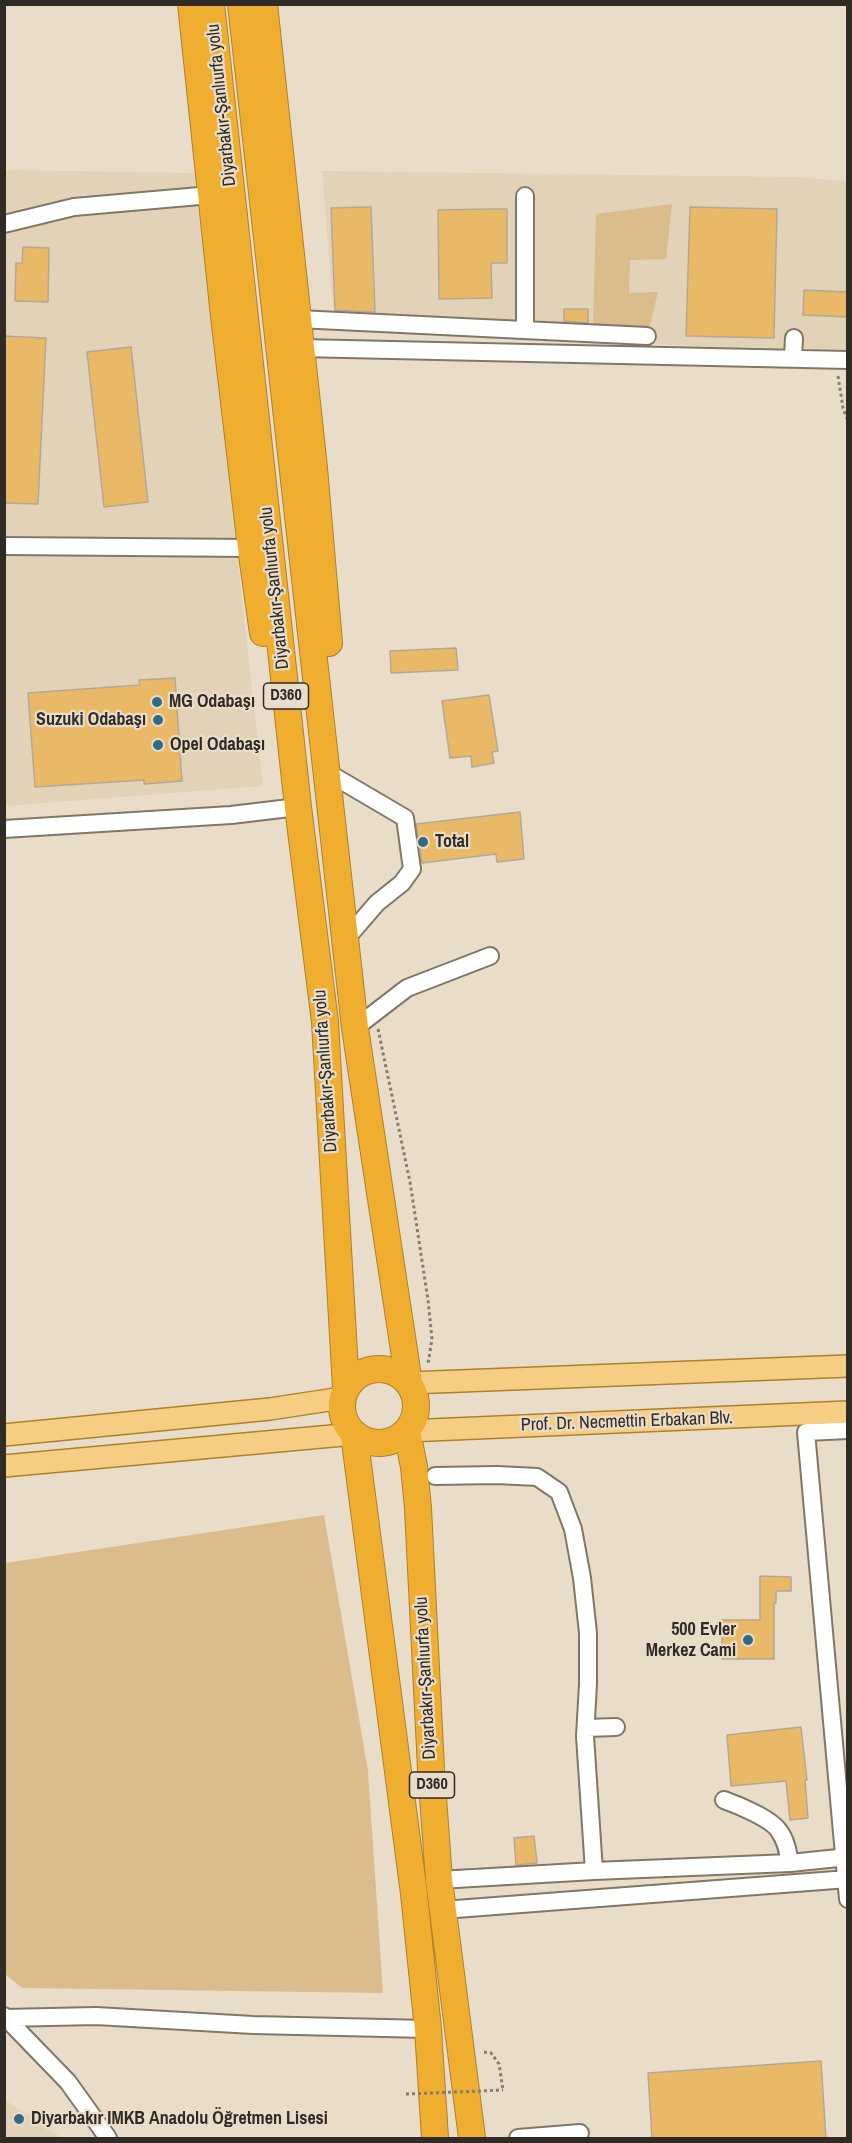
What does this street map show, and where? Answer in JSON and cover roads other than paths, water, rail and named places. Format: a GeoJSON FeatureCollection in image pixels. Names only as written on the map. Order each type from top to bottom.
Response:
{"type":"FeatureCollection","features":[{"type":"Feature","properties":{"kind":"highway"},"geometry":{"type":"LineString","coordinates":[[191,4],[251,548],[272,686],[298,807]]}},
{"type":"Feature","properties":{"kind":"highway","name":"Diyarbakır-Şanlıurfa yolu"},"geometry":{"type":"LineString","coordinates":[[211,4],[298,807],[325,1022],[344,1393]]}},
{"type":"Feature","properties":{"kind":"highway","name":"Diyarbakır-Şanlıurfa yolu"},"geometry":{"type":"LineString","coordinates":[[241,4],[345,940],[364,1021],[409,1383]]}},
{"type":"Feature","properties":{"kind":"highway"},"geometry":{"type":"LineString","coordinates":[[264,4],[314,468],[333,691],[324,762]]}},
{"type":"Feature","properties":{"kind":"highway"},"geometry":{"type":"LineString","coordinates":[[344,1393],[353,1379],[371,1369],[392,1371],[409,1383]]}},
{"type":"Feature","properties":{"kind":"highway","name":"D360"},"geometry":{"type":"LineString","coordinates":[[407,1431],[414,1420],[416,1408],[415,1395],[409,1383]]}},
{"type":"Feature","properties":{"kind":"highway","name":"D360"},"geometry":{"type":"LineString","coordinates":[[344,1393],[343,1418],[354,1434]]}},
{"type":"Feature","properties":{"kind":"highway"},"geometry":{"type":"LineString","coordinates":[[354,1434],[364,1440],[387,1443],[398,1439],[407,1431]]}},
{"type":"Feature","properties":{"kind":"highway","name":"Diyarbakır-Şanlıurfa yolu"},"geometry":{"type":"LineString","coordinates":[[407,1431],[414,1467],[418,1509],[439,1880],[472,2139]]}},
{"type":"Feature","properties":{"kind":"highway","name":"Diyarbakır-Şanlıurfa yolu"},"geometry":{"type":"LineString","coordinates":[[354,1434],[411,1871],[428,2029],[432,2133]]}},
{"type":"Feature","properties":{"kind":"highway"},"geometry":{"type":"LineString","coordinates":[[469,2110],[481,2139]]}},
{"type":"Feature","properties":{"kind":"main road"},"geometry":{"type":"LineString","coordinates":[[409,1383],[848,1366]]}},
{"type":"Feature","properties":{"kind":"main road"},"geometry":{"type":"LineString","coordinates":[[4,1436],[270,1409],[344,1393]]}},
{"type":"Feature","properties":{"kind":"main road","name":"Prof. Dr. Necmettin Erbakan Blv."},"geometry":{"type":"LineString","coordinates":[[407,1431],[848,1412]]}},
{"type":"Feature","properties":{"kind":"main road"},"geometry":{"type":"LineString","coordinates":[[4,1467],[354,1434]]}},
{"type":"Feature","properties":{"kind":"street"},"geometry":{"type":"LineString","coordinates":[[4,224],[74,207],[211,195]]}},
{"type":"Feature","properties":{"kind":"street"},"geometry":{"type":"LineString","coordinates":[[525,196],[525,330]]}},
{"type":"Feature","properties":{"kind":"street"},"geometry":{"type":"LineString","coordinates":[[298,320],[647,336]]}},
{"type":"Feature","properties":{"kind":"street"},"geometry":{"type":"LineString","coordinates":[[793,357],[794,338]]}},
{"type":"Feature","properties":{"kind":"street"},"geometry":{"type":"LineString","coordinates":[[300,348],[842,359]]}},
{"type":"Feature","properties":{"kind":"street"},"geometry":{"type":"LineString","coordinates":[[4,546],[251,548]]}},
{"type":"Feature","properties":{"kind":"street"},"geometry":{"type":"LineString","coordinates":[[324,762],[405,818],[412,869],[402,883],[377,903],[345,940]]}},
{"type":"Feature","properties":{"kind":"street"},"geometry":{"type":"LineString","coordinates":[[4,829],[231,815],[298,807]]}},
{"type":"Feature","properties":{"kind":"street"},"geometry":{"type":"LineString","coordinates":[[364,1021],[407,988],[490,956]]}},
{"type":"Feature","properties":{"kind":"street"},"geometry":{"type":"LineString","coordinates":[[848,1431],[806,1432],[848,1899]]}},
{"type":"Feature","properties":{"kind":"street"},"geometry":{"type":"LineString","coordinates":[[435,1476],[537,1477],[559,1492],[573,1529],[582,1578],[588,1633],[586,1728],[594,1871]]}},
{"type":"Feature","properties":{"kind":"street"},"geometry":{"type":"LineString","coordinates":[[586,1728],[616,1727]]}},
{"type":"Feature","properties":{"kind":"street"},"geometry":{"type":"LineString","coordinates":[[724,1800],[778,1828],[786,1845],[790,1863]]}},
{"type":"Feature","properties":{"kind":"street"},"geometry":{"type":"LineString","coordinates":[[439,1880],[790,1863],[845,1858]]}},
{"type":"Feature","properties":{"kind":"street"},"geometry":{"type":"LineString","coordinates":[[443,1910],[846,1879]]}},
{"type":"Feature","properties":{"kind":"street"},"geometry":{"type":"LineString","coordinates":[[5,2017],[96,2016],[253,2025],[428,2029]]}},
{"type":"Feature","properties":{"kind":"street"},"geometry":{"type":"LineString","coordinates":[[5,2017],[68,2082],[108,2139]]}},
{"type":"Feature","properties":{"kind":"street"},"geometry":{"type":"LineString","coordinates":[[518,2139],[580,2133]]}},
{"type":"Feature","properties":{"kind":"place","name":"MG Odabaşı"},"geometry":{"type":"Point","coordinates":[157,702]}},
{"type":"Feature","properties":{"kind":"place","name":"Suzuki Odabaşı"},"geometry":{"type":"Point","coordinates":[158,720]}},
{"type":"Feature","properties":{"kind":"place","name":"Opel Odabaşı"},"geometry":{"type":"Point","coordinates":[158,745]}},
{"type":"Feature","properties":{"kind":"place","name":"Total"},"geometry":{"type":"Point","coordinates":[423,842]}},
{"type":"Feature","properties":{"kind":"place","name":"500 Evler Merkez Cami"},"geometry":{"type":"Point","coordinates":[748,1640]}},
{"type":"Feature","properties":{"kind":"place","name":"Diyarbakır IMKB Anadolu Öğretmen Lisesi"},"geometry":{"type":"Point","coordinates":[19,2119]}}]}
